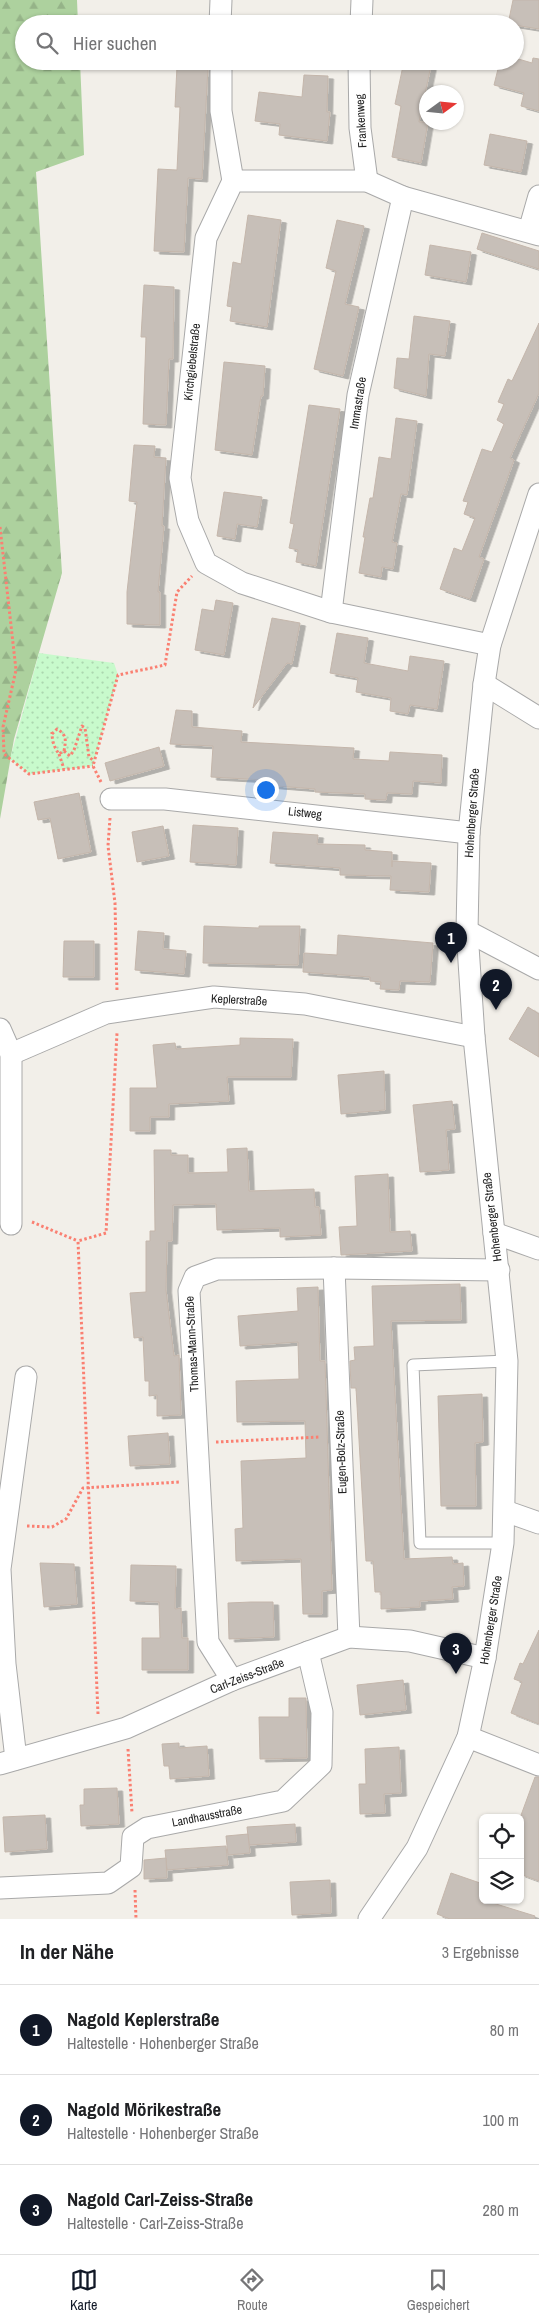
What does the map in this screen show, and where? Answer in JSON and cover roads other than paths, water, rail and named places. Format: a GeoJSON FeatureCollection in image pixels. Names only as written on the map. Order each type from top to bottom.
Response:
{"type":"FeatureCollection","features":[{"type":"Feature","properties":{"kind":"street"},"geometry":{"type":"LineString","coordinates":[[220,15],[221,0]]}},
{"type":"Feature","properties":{"kind":"street"},"geometry":{"type":"LineString","coordinates":[[361,15],[362,0]]}},
{"type":"Feature","properties":{"kind":"street"},"geometry":{"type":"LineString","coordinates":[[221,70],[222,111],[233,181],[367,180],[403,197],[534,233],[539,196]]}},
{"type":"Feature","properties":{"kind":"street","name":"Frankenweg"},"geometry":{"type":"LineString","coordinates":[[359,70],[360,128],[367,180]]}},
{"type":"Feature","properties":{"kind":"street","name":"Kirchgiebelstraße"},"geometry":{"type":"LineString","coordinates":[[233,181],[206,238],[180,478],[188,521],[206,562],[242,583],[331,612],[490,646]]}},
{"type":"Feature","properties":{"kind":"street","name":"Immastraße"},"geometry":{"type":"LineString","coordinates":[[331,612],[358,395],[403,197]]}},
{"type":"Feature","properties":{"kind":"street","name":"Hohenberger Straße"},"geometry":{"type":"LineString","coordinates":[[371,1918],[417,1848],[468,1737],[485,1658],[503,1543],[506,1360],[499,1270],[474,1037],[467,931],[469,833],[484,684],[490,646],[539,494]]}},
{"type":"Feature","properties":{"kind":"street"},"geometry":{"type":"LineString","coordinates":[[484,684],[539,718]]}},
{"type":"Feature","properties":{"kind":"street","name":"Listweg"},"geometry":{"type":"LineString","coordinates":[[108,793],[469,833]]}},
{"type":"Feature","properties":{"kind":"street"},"geometry":{"type":"LineString","coordinates":[[467,931],[539,969]]}},
{"type":"Feature","properties":{"kind":"street","name":"Keplerstraße"},"geometry":{"type":"LineString","coordinates":[[11,1054],[106,1013],[214,997],[305,1004],[474,1037]]}},
{"type":"Feature","properties":{"kind":"street"},"geometry":{"type":"LineString","coordinates":[[0,1029],[11,1054],[11,1219]]}},
{"type":"Feature","properties":{"kind":"street"},"geometry":{"type":"LineString","coordinates":[[494,1233],[539,1249]]}},
{"type":"Feature","properties":{"kind":"street","name":"Eugen-Bolz-Straße"},"geometry":{"type":"LineString","coordinates":[[334,1268],[348,1637]]}},
{"type":"Feature","properties":{"kind":"street","name":"Thomas-Mann-Straße"},"geometry":{"type":"LineString","coordinates":[[232,1680],[208,1642],[189,1291],[195,1277],[217,1269],[499,1270]]}},
{"type":"Feature","properties":{"kind":"street","name":"Carl-Zeiss-Straße"},"geometry":{"type":"LineString","coordinates":[[26,1377],[0,1569],[8,1761],[126,1728],[232,1680],[348,1637],[410,1641],[485,1658]]}},
{"type":"Feature","properties":{"kind":"street"},"geometry":{"type":"LineString","coordinates":[[505,1511],[539,1522]]}},
{"type":"Feature","properties":{"kind":"street","name":"Landhausstraße"},"geometry":{"type":"LineString","coordinates":[[0,1888],[108,1884],[131,1867],[133,1837],[148,1828],[283,1801],[321,1765],[322,1712],[308,1652]]}},
{"type":"Feature","properties":{"kind":"street"},"geometry":{"type":"LineString","coordinates":[[468,1737],[539,1764]]}},
{"type":"Feature","properties":{"kind":"lane"},"geometry":{"type":"LineString","coordinates":[[503,1543],[420,1543],[413,1365],[506,1360]]}},
{"type":"Feature","properties":{"kind":"place","name":"Nagold Keplerstraße"},"geometry":{"type":"Point","coordinates":[451,963]}},
{"type":"Feature","properties":{"kind":"place","name":"Nagold Mörikestraße"},"geometry":{"type":"Point","coordinates":[496,1010]}},
{"type":"Feature","properties":{"kind":"place","name":"Nagold Carl-Zeiss-Straße"},"geometry":{"type":"Point","coordinates":[456,1674]}}]}
